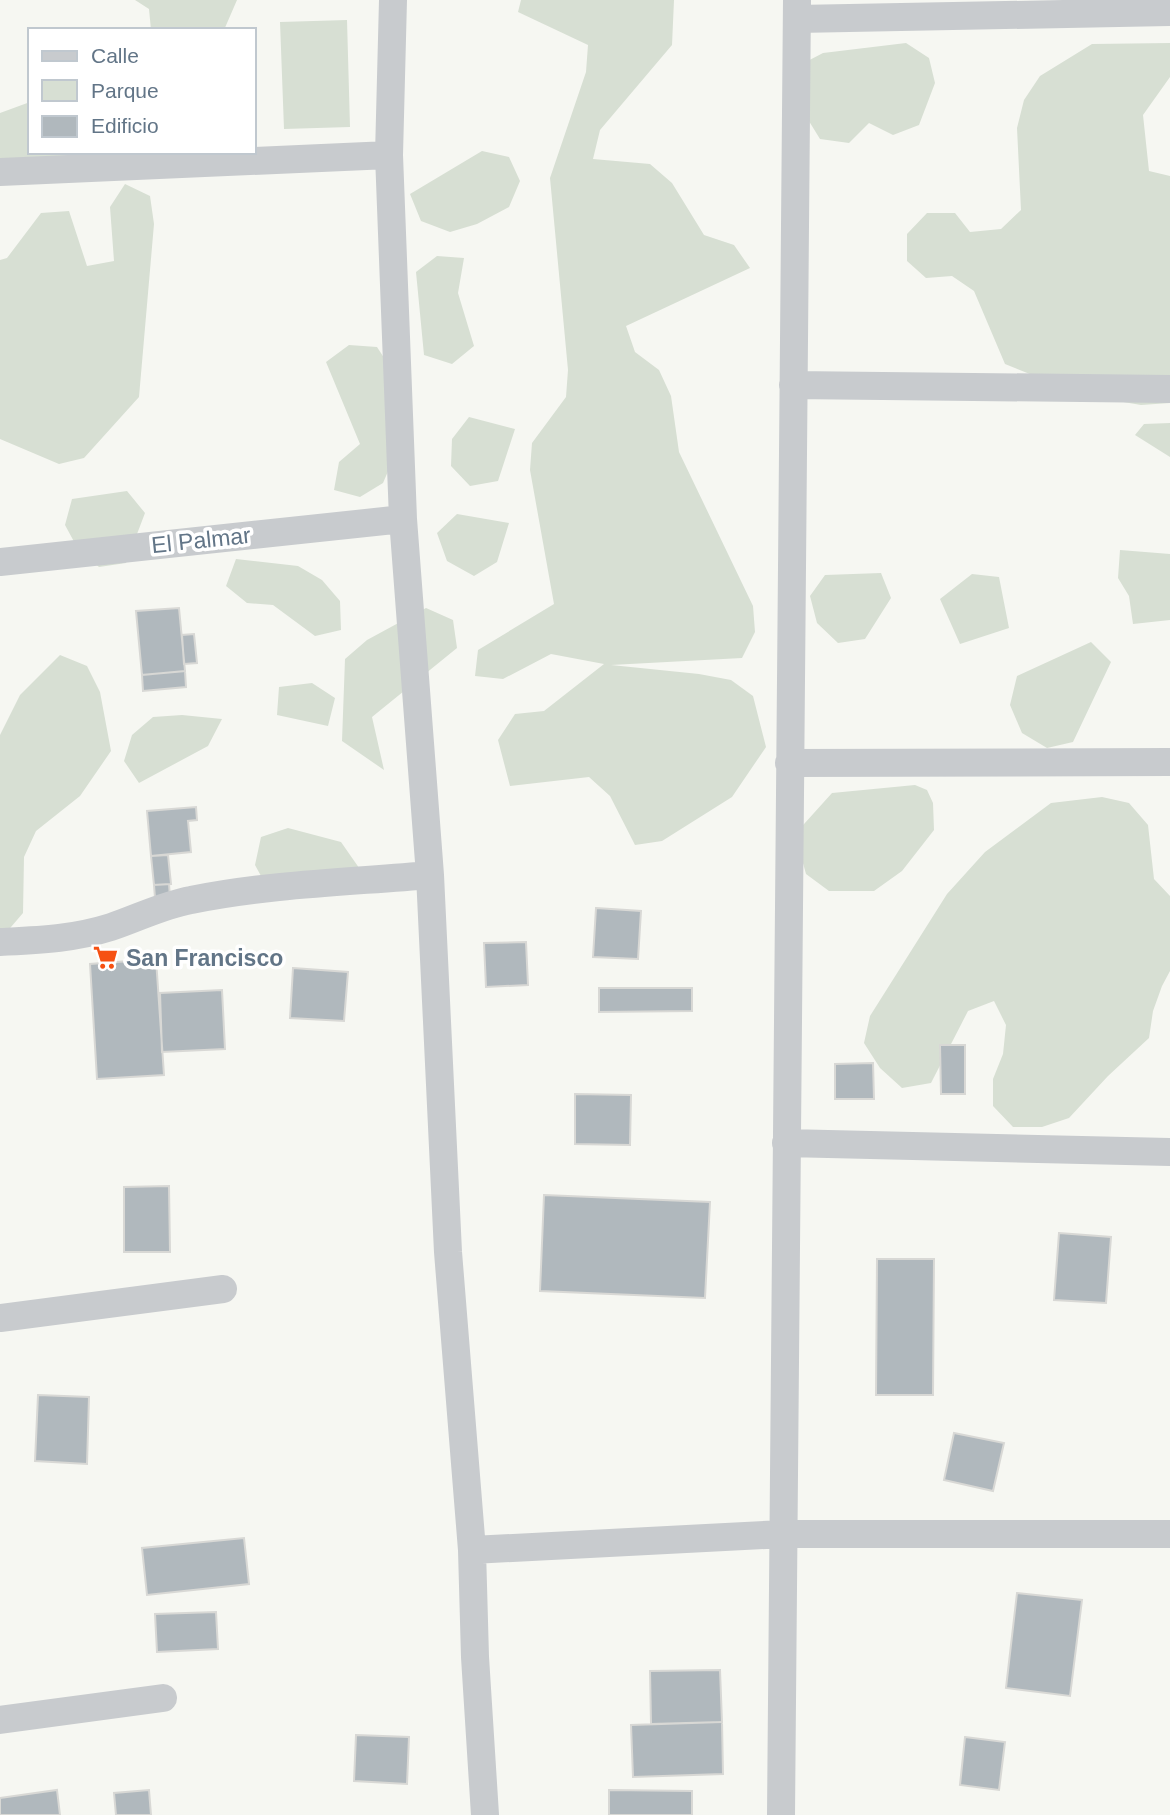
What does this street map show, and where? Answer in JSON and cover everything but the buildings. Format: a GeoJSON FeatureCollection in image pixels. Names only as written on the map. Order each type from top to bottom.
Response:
{"type":"FeatureCollection","features":[{"type":"Feature","properties":{"kind":"street"},"geometry":{"type":"LineString","coordinates":[[393,0],[389,155],[403,519],[430,875],[448,1252],[472,1550],[475,1657],[485,1815]]}},
{"type":"Feature","properties":{"kind":"street"},"geometry":{"type":"LineString","coordinates":[[781,1815],[797,10],[1170,12]]}},
{"type":"Feature","properties":{"kind":"street"},"geometry":{"type":"LineString","coordinates":[[0,172],[389,155]]}},
{"type":"Feature","properties":{"kind":"street"},"geometry":{"type":"LineString","coordinates":[[793,385],[1170,389]]}},
{"type":"Feature","properties":{"kind":"street","name":"El Palmar"},"geometry":{"type":"LineString","coordinates":[[0,562],[403,519]]}},
{"type":"Feature","properties":{"kind":"street"},"geometry":{"type":"LineString","coordinates":[[789,763],[1170,762]]}},
{"type":"Feature","properties":{"kind":"street"},"geometry":{"type":"LineString","coordinates":[[0,942],[59,939],[110,927],[189,900],[252,890],[430,875]]}},
{"type":"Feature","properties":{"kind":"street"},"geometry":{"type":"LineString","coordinates":[[786,1143],[1170,1152]]}},
{"type":"Feature","properties":{"kind":"street"},"geometry":{"type":"LineString","coordinates":[[0,1318],[223,1289]]}},
{"type":"Feature","properties":{"kind":"street"},"geometry":{"type":"LineString","coordinates":[[472,1550],[783,1534],[1170,1534]]}},
{"type":"Feature","properties":{"kind":"street"},"geometry":{"type":"LineString","coordinates":[[0,1720],[163,1698]]}},
{"type":"Feature","properties":{"kind":"green space"},"geometry":{"type":"Polygon","coordinates":[[[135,0],[237,0],[225,28],[151,28],[149,9],[135,0]]]}},
{"type":"Feature","properties":{"kind":"green space"},"geometry":{"type":"Polygon","coordinates":[[[521,0],[674,0],[672,45],[600,130],[593,159],[650,164],[672,183],[704,235],[734,245],[750,268],[626,326],[635,352],[659,370],[671,396],[679,452],[753,606],[755,632],[742,658],[611,665],[731,680],[753,696],[766,747],[732,797],[662,841],[635,845],[610,796],[589,777],[510,786],[498,740],[515,714],[544,711],[604,664],[551,654],[503,679],[475,676],[478,650],[554,604],[530,470],[532,443],[566,397],[568,370],[550,178],[586,72],[588,45],[518,12],[521,0]]]}},
{"type":"Feature","properties":{"kind":"green space"},"geometry":{"type":"Polygon","coordinates":[[[347,20],[350,127],[284,129],[280,22],[347,20]]]}},
{"type":"Feature","properties":{"kind":"green space"},"geometry":{"type":"Polygon","coordinates":[[[906,43],[929,58],[935,83],[919,125],[893,135],[869,123],[849,143],[820,139],[791,92],[800,65],[823,53],[906,43]]]}},
{"type":"Feature","properties":{"kind":"green space"},"geometry":{"type":"Polygon","coordinates":[[[1170,43],[1170,77],[1143,115],[1149,171],[1170,176],[1170,403],[1141,405],[1082,395],[1005,364],[974,291],[952,276],[926,278],[907,261],[907,234],[927,213],[955,213],[970,232],[1001,229],[1021,210],[1017,128],[1024,100],[1040,76],[1092,44],[1170,43]]]}},
{"type":"Feature","properties":{"kind":"green space"},"geometry":{"type":"Polygon","coordinates":[[[28,103],[28,154],[81,154],[65,165],[0,163],[0,113],[28,103]]]}},
{"type":"Feature","properties":{"kind":"green space"},"geometry":{"type":"Polygon","coordinates":[[[482,151],[509,157],[520,181],[509,207],[477,224],[450,232],[421,221],[410,194],[482,151]]]}},
{"type":"Feature","properties":{"kind":"green space"},"geometry":{"type":"Polygon","coordinates":[[[125,184],[150,196],[154,224],[139,397],[84,458],[59,464],[0,439],[0,260],[7,258],[41,213],[69,211],[87,266],[114,261],[110,207],[125,184]]]}},
{"type":"Feature","properties":{"kind":"green space"},"geometry":{"type":"Polygon","coordinates":[[[437,256],[464,258],[458,293],[474,346],[452,364],[424,355],[416,272],[437,256]]]}},
{"type":"Feature","properties":{"kind":"green space"},"geometry":{"type":"Polygon","coordinates":[[[349,345],[377,347],[392,370],[395,455],[383,483],[360,497],[334,490],[339,462],[360,444],[326,362],[349,345]]]}},
{"type":"Feature","properties":{"kind":"green space"},"geometry":{"type":"Polygon","coordinates":[[[469,417],[515,429],[498,481],[470,486],[451,466],[452,439],[469,417]]]}},
{"type":"Feature","properties":{"kind":"green space"},"geometry":{"type":"Polygon","coordinates":[[[1170,423],[1170,457],[1135,435],[1144,424],[1170,423]]]}},
{"type":"Feature","properties":{"kind":"green space"},"geometry":{"type":"Polygon","coordinates":[[[127,491],[145,513],[126,563],[99,567],[78,549],[65,525],[72,499],[127,491]]]}},
{"type":"Feature","properties":{"kind":"green space"},"geometry":{"type":"Polygon","coordinates":[[[457,514],[509,523],[497,562],[474,576],[447,561],[437,533],[457,514]]]}},
{"type":"Feature","properties":{"kind":"green space"},"geometry":{"type":"Polygon","coordinates":[[[1120,550],[1170,554],[1170,620],[1133,624],[1129,596],[1118,578],[1120,550]]]}},
{"type":"Feature","properties":{"kind":"green space"},"geometry":{"type":"Polygon","coordinates":[[[236,559],[298,566],[322,580],[340,601],[341,630],[315,636],[273,605],[247,603],[226,586],[236,559]]]}},
{"type":"Feature","properties":{"kind":"green space"},"geometry":{"type":"Polygon","coordinates":[[[881,573],[891,598],[865,639],[838,643],[817,623],[810,596],[825,575],[881,573]]]}},
{"type":"Feature","properties":{"kind":"green space"},"geometry":{"type":"Polygon","coordinates":[[[972,574],[999,577],[1009,628],[960,644],[940,599],[972,574]]]}},
{"type":"Feature","properties":{"kind":"green space"},"geometry":{"type":"Polygon","coordinates":[[[426,608],[453,620],[457,648],[372,717],[384,770],[342,741],[345,659],[367,640],[426,608]]]}},
{"type":"Feature","properties":{"kind":"green space"},"geometry":{"type":"Polygon","coordinates":[[[1091,642],[1111,662],[1073,742],[1047,748],[1022,733],[1010,705],[1017,676],[1091,642]]]}},
{"type":"Feature","properties":{"kind":"green space"},"geometry":{"type":"Polygon","coordinates":[[[60,655],[87,666],[100,692],[111,751],[80,796],[36,831],[24,857],[23,913],[5,934],[0,934],[0,735],[20,695],[60,655]]]}},
{"type":"Feature","properties":{"kind":"green space"},"geometry":{"type":"Polygon","coordinates":[[[312,683],[335,698],[328,726],[277,715],[279,687],[312,683]]]}},
{"type":"Feature","properties":{"kind":"green space"},"geometry":{"type":"Polygon","coordinates":[[[182,715],[222,719],[208,746],[139,783],[124,761],[132,735],[153,717],[182,715]]]}},
{"type":"Feature","properties":{"kind":"green space"},"geometry":{"type":"Polygon","coordinates":[[[915,785],[927,790],[933,803],[934,830],[902,871],[874,891],[829,891],[806,874],[795,834],[832,793],[915,785]]]}},
{"type":"Feature","properties":{"kind":"green space"},"geometry":{"type":"Polygon","coordinates":[[[1102,797],[1129,803],[1148,825],[1154,879],[1170,896],[1170,971],[1153,1011],[1149,1038],[1108,1076],[1069,1118],[1042,1127],[1013,1127],[993,1106],[993,1079],[1003,1054],[1006,1025],[994,1001],[968,1011],[931,1083],[902,1088],[880,1068],[864,1043],[870,1016],[947,894],[985,852],[1051,803],[1102,797]]]}},
{"type":"Feature","properties":{"kind":"green space"},"geometry":{"type":"Polygon","coordinates":[[[288,828],[341,842],[364,875],[261,876],[255,865],[261,837],[288,828]]]}},
{"type":"Feature","properties":{"kind":"place","name":"San Francisco"},"geometry":{"type":"Point","coordinates":[106,958]}}]}
